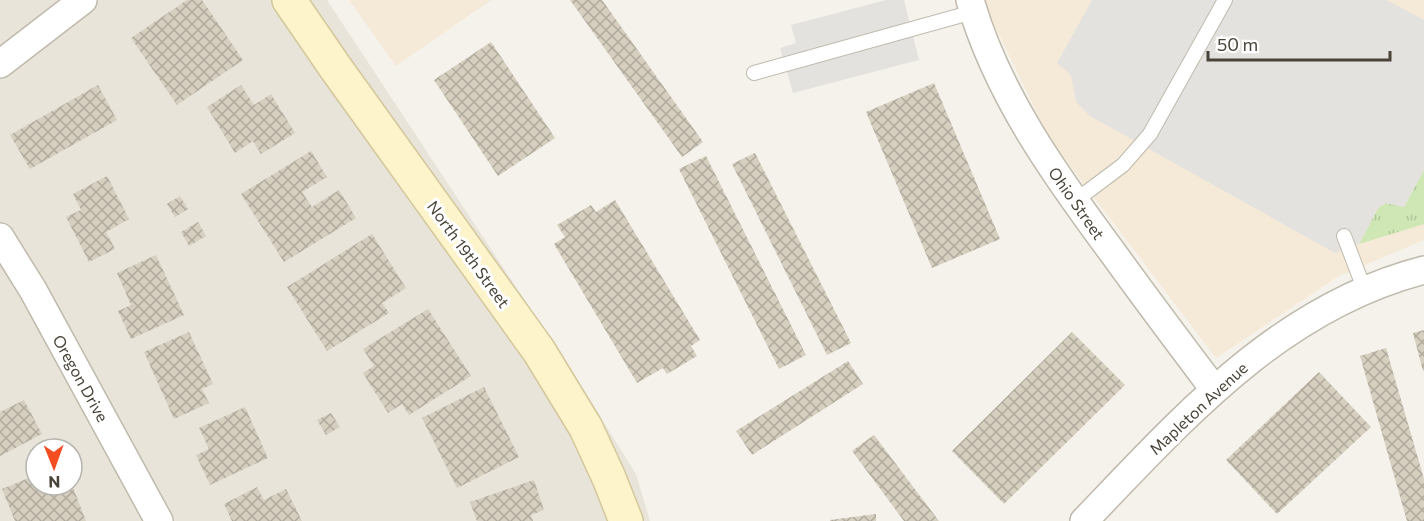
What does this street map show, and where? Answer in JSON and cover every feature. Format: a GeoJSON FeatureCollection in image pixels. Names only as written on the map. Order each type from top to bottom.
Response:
{"type":"FeatureCollection","features":[{"type":"Feature","properties":{"kind":"street"},"geometry":{"type":"LineString","coordinates":[[0,64],[83,0]]}},
{"type":"Feature","properties":{"kind":"street","name":"North 19th Street"},"geometry":{"type":"LineString","coordinates":[[289,0],[552,371],[599,454],[626,521]]}},
{"type":"Feature","properties":{"kind":"street","name":"Ohio Street"},"geometry":{"type":"LineString","coordinates":[[971,6],[994,67],[1014,105],[1075,201],[1214,389]]}},
{"type":"Feature","properties":{"kind":"street","name":"Oregon Drive"},"geometry":{"type":"LineString","coordinates":[[0,237],[33,290],[159,521]]}},
{"type":"Feature","properties":{"kind":"street","name":"Mapleton Avenue"},"geometry":{"type":"LineString","coordinates":[[1084,521],[1214,389],[1274,341],[1312,318],[1365,291],[1424,270]]}},
{"type":"Feature","properties":{"kind":"lane"},"geometry":{"type":"LineString","coordinates":[[1075,201],[1124,165],[1150,134],[1225,0]]}},
{"type":"Feature","properties":{"kind":"lane"},"geometry":{"type":"LineString","coordinates":[[754,73],[971,6]]}},
{"type":"Feature","properties":{"kind":"lane"},"geometry":{"type":"LineString","coordinates":[[1344,236],[1365,291]]}},
{"type":"Feature","properties":{"kind":"shaded area"},"geometry":{"type":"Polygon","coordinates":[[[0,0],[327,0],[570,369],[636,474],[650,521],[0,521],[0,0]]]}},
{"type":"Feature","properties":{"kind":"shaded area"},"geometry":{"type":"Polygon","coordinates":[[[349,0],[491,0],[396,66],[349,0]]]}},
{"type":"Feature","properties":{"kind":"shaded area"},"geometry":{"type":"Polygon","coordinates":[[[886,0],[904,0],[919,60],[793,93],[780,48],[796,43],[791,25],[886,0]]]}},
{"type":"Feature","properties":{"kind":"shaded area"},"geometry":{"type":"Polygon","coordinates":[[[985,0],[1424,0],[1424,240],[1339,276],[1216,358],[1049,138],[993,22],[985,0]]]}},
{"type":"Feature","properties":{"kind":"shaded area"},"geometry":{"type":"Polygon","coordinates":[[[1092,0],[1387,0],[1424,20],[1424,170],[1404,207],[1386,203],[1378,208],[1359,244],[1335,253],[1090,116],[1076,102],[1071,75],[1057,63],[1092,0]]]}},
{"type":"Feature","properties":{"kind":"green space"},"geometry":{"type":"Polygon","coordinates":[[[1424,170],[1424,224],[1359,244],[1378,208],[1386,203],[1404,207],[1424,170]]]}},
{"type":"Feature","properties":{"kind":"building"},"geometry":{"type":"Polygon","coordinates":[[[187,0],[202,0],[243,60],[177,105],[131,38],[187,0]]]}},
{"type":"Feature","properties":{"kind":"building"},"geometry":{"type":"Polygon","coordinates":[[[570,0],[602,0],[703,142],[682,157],[570,0]]]}},
{"type":"Feature","properties":{"kind":"building"},"geometry":{"type":"Polygon","coordinates":[[[491,42],[555,138],[498,176],[434,80],[491,42]]]}},
{"type":"Feature","properties":{"kind":"building"},"geometry":{"type":"Polygon","coordinates":[[[934,83],[1000,239],[932,268],[866,112],[934,83]]]}},
{"type":"Feature","properties":{"kind":"building"},"geometry":{"type":"Polygon","coordinates":[[[98,85],[117,120],[30,169],[10,135],[98,85]]]}},
{"type":"Feature","properties":{"kind":"building"},"geometry":{"type":"Polygon","coordinates":[[[241,85],[254,105],[271,94],[295,133],[261,154],[253,141],[235,153],[207,107],[241,85]]]}},
{"type":"Feature","properties":{"kind":"building"},"geometry":{"type":"Polygon","coordinates":[[[311,151],[327,177],[302,192],[312,207],[339,190],[356,218],[284,262],[241,194],[311,151]]]}},
{"type":"Feature","properties":{"kind":"building"},"geometry":{"type":"Polygon","coordinates":[[[755,153],[851,343],[827,355],[732,164],[755,153]]]}},
{"type":"Feature","properties":{"kind":"building"},"geometry":{"type":"Polygon","coordinates":[[[706,156],[806,355],[779,369],[679,169],[706,156]]]}},
{"type":"Feature","properties":{"kind":"building"},"geometry":{"type":"Polygon","coordinates":[[[107,176],[129,219],[106,232],[115,249],[89,262],[66,217],[81,210],[73,194],[107,176]]]}},
{"type":"Feature","properties":{"kind":"building"},"geometry":{"type":"Polygon","coordinates":[[[180,196],[188,209],[175,217],[167,204],[180,196]]]}},
{"type":"Feature","properties":{"kind":"building"},"geometry":{"type":"Polygon","coordinates":[[[615,200],[700,340],[691,346],[697,356],[667,374],[663,368],[637,383],[554,244],[565,237],[557,225],[591,205],[596,212],[615,200]]]}},
{"type":"Feature","properties":{"kind":"building"},"geometry":{"type":"Polygon","coordinates":[[[198,222],[206,236],[189,246],[181,232],[198,222]]]}},
{"type":"Feature","properties":{"kind":"building"},"geometry":{"type":"Polygon","coordinates":[[[372,234],[406,288],[382,303],[389,313],[327,351],[287,287],[372,234]]]}},
{"type":"Feature","properties":{"kind":"building"},"geometry":{"type":"Polygon","coordinates":[[[156,255],[184,315],[131,339],[118,311],[131,305],[117,273],[156,255]]]}},
{"type":"Feature","properties":{"kind":"building"},"geometry":{"type":"Polygon","coordinates":[[[428,309],[471,376],[409,415],[402,404],[388,413],[363,373],[374,366],[363,349],[428,309]]]}},
{"type":"Feature","properties":{"kind":"building"},"geometry":{"type":"Polygon","coordinates":[[[1424,330],[1424,371],[1423,371],[1413,333],[1424,330]]]}},
{"type":"Feature","properties":{"kind":"building"},"geometry":{"type":"Polygon","coordinates":[[[189,332],[213,384],[202,389],[209,403],[174,419],[144,352],[189,332]]]}},
{"type":"Feature","properties":{"kind":"building"},"geometry":{"type":"Polygon","coordinates":[[[1072,332],[1125,385],[1004,504],[952,451],[1072,332]]]}},
{"type":"Feature","properties":{"kind":"building"},"geometry":{"type":"Polygon","coordinates":[[[1386,348],[1424,479],[1424,521],[1407,521],[1360,356],[1386,348]]]}},
{"type":"Feature","properties":{"kind":"building"},"geometry":{"type":"Polygon","coordinates":[[[848,361],[863,384],[752,455],[736,431],[848,361]]]}},
{"type":"Feature","properties":{"kind":"building"},"geometry":{"type":"Polygon","coordinates":[[[1319,372],[1371,427],[1277,514],[1226,460],[1319,372]]]}},
{"type":"Feature","properties":{"kind":"building"},"geometry":{"type":"Polygon","coordinates":[[[484,387],[519,457],[457,488],[422,418],[484,387]]]}},
{"type":"Feature","properties":{"kind":"building"},"geometry":{"type":"Polygon","coordinates":[[[24,400],[42,434],[36,437],[24,437],[24,443],[0,456],[0,412],[24,400]]]}},
{"type":"Feature","properties":{"kind":"building"},"geometry":{"type":"Polygon","coordinates":[[[245,407],[268,458],[210,485],[196,455],[209,449],[199,428],[245,407]]]}},
{"type":"Feature","properties":{"kind":"building"},"geometry":{"type":"Polygon","coordinates":[[[331,413],[340,427],[326,435],[317,420],[331,413]]]}},
{"type":"Feature","properties":{"kind":"building"},"geometry":{"type":"Polygon","coordinates":[[[874,435],[939,521],[904,521],[852,451],[874,435]]]}},
{"type":"Feature","properties":{"kind":"building"},"geometry":{"type":"Polygon","coordinates":[[[24,480],[24,497],[77,497],[86,521],[15,521],[2,489],[24,480]]]}},
{"type":"Feature","properties":{"kind":"building"},"geometry":{"type":"Polygon","coordinates":[[[534,480],[544,510],[531,515],[533,521],[477,521],[470,502],[534,480]]]}},
{"type":"Feature","properties":{"kind":"building"},"geometry":{"type":"Polygon","coordinates":[[[257,487],[264,500],[286,489],[302,521],[232,521],[224,504],[257,487]]]}},
{"type":"Feature","properties":{"kind":"building"},"geometry":{"type":"Polygon","coordinates":[[[876,514],[876,521],[830,521],[830,520],[876,514]]]}}]}
